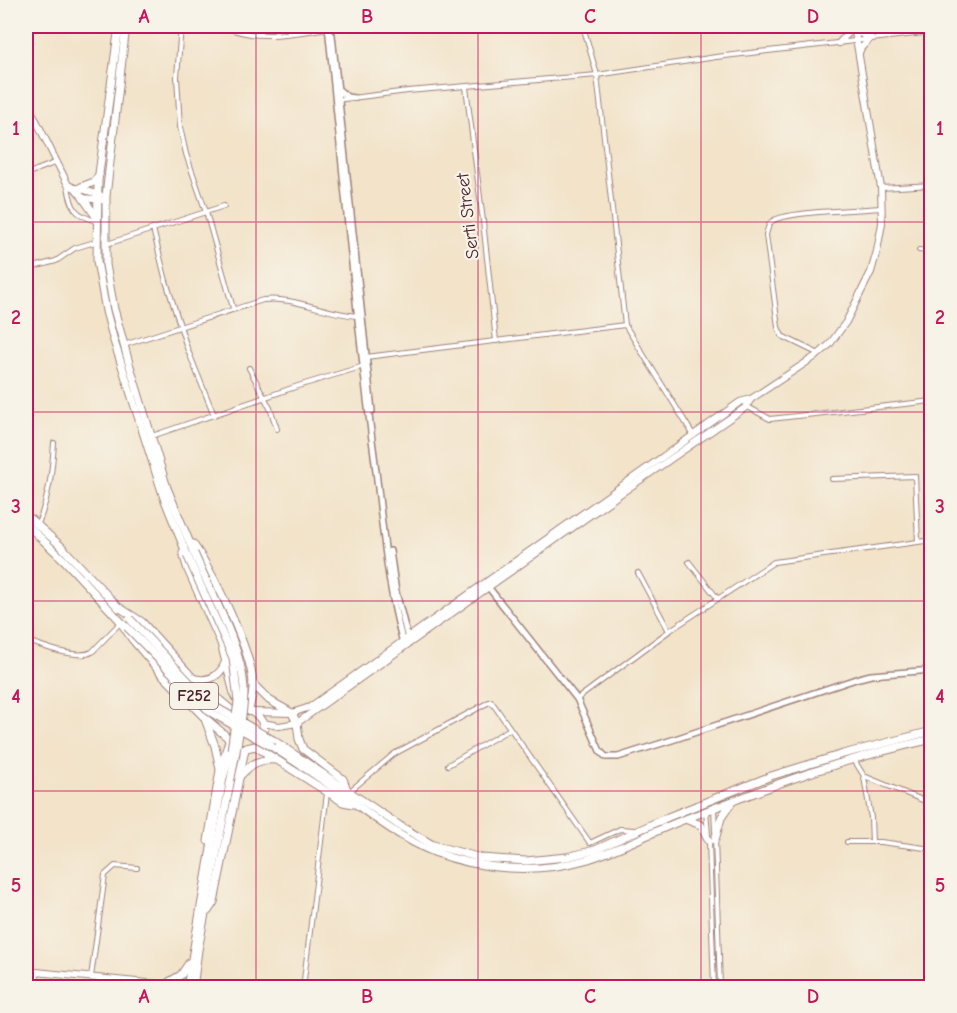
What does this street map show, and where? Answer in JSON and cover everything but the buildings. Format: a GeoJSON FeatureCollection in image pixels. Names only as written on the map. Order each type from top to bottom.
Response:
{"type":"FeatureCollection","features":[{"type":"Feature","properties":{"kind":"main road"},"geometry":{"type":"LineString","coordinates":[[119,26],[99,175],[109,284],[124,345],[167,488],[186,534],[190,554],[233,658],[238,702],[234,751],[223,778],[204,902],[191,960],[189,986]]}},
{"type":"Feature","properties":{"kind":"main road"},"geometry":{"type":"LineString","coordinates":[[126,26],[98,220],[97,261],[114,341],[188,570],[226,659],[237,712]]}},
{"type":"Feature","properties":{"kind":"main road"},"geometry":{"type":"LineString","coordinates":[[854,26],[859,33],[871,38],[861,48],[859,54]]}},
{"type":"Feature","properties":{"kind":"main road"},"geometry":{"type":"LineString","coordinates":[[251,712],[263,723],[279,726],[297,723],[740,402],[751,399],[819,354],[830,344],[846,322],[871,272],[880,239],[881,188],[854,26]]}},
{"type":"Feature","properties":{"kind":"main road"},"geometry":{"type":"LineString","coordinates":[[839,43],[854,26]]}},
{"type":"Feature","properties":{"kind":"main road"},"geometry":{"type":"LineString","coordinates":[[26,100],[68,185],[102,198]]}},
{"type":"Feature","properties":{"kind":"main road"},"geometry":{"type":"LineString","coordinates":[[78,188],[94,182],[99,175]]}},
{"type":"Feature","properties":{"kind":"main road"},"geometry":{"type":"LineString","coordinates":[[78,188],[98,220]]}},
{"type":"Feature","properties":{"kind":"main road"},"geometry":{"type":"LineString","coordinates":[[83,198],[102,198]]}},
{"type":"Feature","properties":{"kind":"main road"},"geometry":{"type":"LineString","coordinates":[[251,712],[292,713],[310,708],[489,588],[746,407],[751,399]]}},
{"type":"Feature","properties":{"kind":"main road","name":"F252"},"geometry":{"type":"LineString","coordinates":[[26,515],[61,546],[210,704],[274,744]]}},
{"type":"Feature","properties":{"kind":"main road","name":"F252"},"geometry":{"type":"LineString","coordinates":[[26,524],[64,560],[210,712],[274,744]]}},
{"type":"Feature","properties":{"kind":"main road"},"geometry":{"type":"LineString","coordinates":[[186,534],[205,561],[245,651],[253,684],[251,712]]}},
{"type":"Feature","properties":{"kind":"main road"},"geometry":{"type":"LineString","coordinates":[[179,539],[190,554]]}},
{"type":"Feature","properties":{"kind":"main road"},"geometry":{"type":"LineString","coordinates":[[117,606],[142,622],[194,678],[237,712]]}},
{"type":"Feature","properties":{"kind":"main road"},"geometry":{"type":"LineString","coordinates":[[123,624],[146,656],[204,717],[237,747],[255,746],[263,736],[263,723]]}},
{"type":"Feature","properties":{"kind":"main road"},"geometry":{"type":"LineString","coordinates":[[194,678],[201,680],[214,677],[223,670],[226,659]]}},
{"type":"Feature","properties":{"kind":"main road"},"geometry":{"type":"LineString","coordinates":[[253,684],[269,700],[292,713],[297,723],[298,739],[303,749],[343,779],[348,791]]}},
{"type":"Feature","properties":{"kind":"main road","name":"F252"},"geometry":{"type":"LineString","coordinates":[[227,738],[226,723],[237,712],[251,712]]}},
{"type":"Feature","properties":{"kind":"main road"},"geometry":{"type":"LineString","coordinates":[[204,717],[216,746],[220,770]]}},
{"type":"Feature","properties":{"kind":"main road"},"geometry":{"type":"LineString","coordinates":[[274,744],[433,845],[468,856],[496,861],[526,861],[567,857],[595,850],[704,802],[808,765],[932,731]]}},
{"type":"Feature","properties":{"kind":"main road"},"geometry":{"type":"LineString","coordinates":[[189,986],[198,950],[202,913],[198,897],[227,738]]}},
{"type":"Feature","properties":{"kind":"main road"},"geometry":{"type":"LineString","coordinates":[[274,744],[356,805],[401,835],[431,851],[484,866],[516,868],[553,866],[584,860],[619,848],[733,800],[853,759],[932,739]]}},
{"type":"Feature","properties":{"kind":"main road"},"geometry":{"type":"LineString","coordinates":[[255,746],[343,802],[356,805]]}},
{"type":"Feature","properties":{"kind":"main road"},"geometry":{"type":"LineString","coordinates":[[202,913],[214,902],[245,748]]}},
{"type":"Feature","properties":{"kind":"main road"},"geometry":{"type":"LineString","coordinates":[[240,776],[251,763],[266,759],[279,760]]}},
{"type":"Feature","properties":{"kind":"main road"},"geometry":{"type":"LineString","coordinates":[[712,841],[721,818],[733,800]]}},
{"type":"Feature","properties":{"kind":"main road"},"geometry":{"type":"LineString","coordinates":[[685,819],[701,825],[712,841]]}},
{"type":"Feature","properties":{"kind":"main road"},"geometry":{"type":"LineString","coordinates":[[169,984],[181,975],[191,960]]}},
{"type":"Feature","properties":{"kind":"main road"},"geometry":{"type":"LineString","coordinates":[[26,971],[189,986]]}},
{"type":"Feature","properties":{"kind":"street"},"geometry":{"type":"LineString","coordinates":[[182,26],[177,77],[180,127],[232,308]]}},
{"type":"Feature","properties":{"kind":"street"},"geometry":{"type":"LineString","coordinates":[[224,26],[232,30],[266,35],[329,26]]}},
{"type":"Feature","properties":{"kind":"street"},"geometry":{"type":"LineString","coordinates":[[329,26],[339,90],[337,100]]}},
{"type":"Feature","properties":{"kind":"street"},"geometry":{"type":"LineString","coordinates":[[329,26],[359,316],[392,593],[406,642]]}},
{"type":"Feature","properties":{"kind":"street"},"geometry":{"type":"LineString","coordinates":[[583,26],[597,75],[625,325],[694,436]]}},
{"type":"Feature","properties":{"kind":"street"},"geometry":{"type":"LineString","coordinates":[[337,100],[408,91],[597,75],[716,57],[932,32]]}},
{"type":"Feature","properties":{"kind":"street","name":"Serti Street"},"geometry":{"type":"LineString","coordinates":[[466,87],[496,342]]}},
{"type":"Feature","properties":{"kind":"street"},"geometry":{"type":"LineString","coordinates":[[339,90],[347,97],[354,98]]}},
{"type":"Feature","properties":{"kind":"street"},"geometry":{"type":"LineString","coordinates":[[26,174],[57,162]]}},
{"type":"Feature","properties":{"kind":"street"},"geometry":{"type":"LineString","coordinates":[[68,185],[74,211],[81,217],[98,220]]}},
{"type":"Feature","properties":{"kind":"street"},"geometry":{"type":"LineString","coordinates":[[881,188],[932,185]]}},
{"type":"Feature","properties":{"kind":"street"},"geometry":{"type":"LineString","coordinates":[[106,244],[224,206]]}},
{"type":"Feature","properties":{"kind":"street"},"geometry":{"type":"LineString","coordinates":[[819,354],[782,336],[778,327],[766,235],[768,227],[772,221],[782,217],[882,208]]}},
{"type":"Feature","properties":{"kind":"street"},"geometry":{"type":"LineString","coordinates":[[153,229],[180,326],[214,415]]}},
{"type":"Feature","properties":{"kind":"street"},"geometry":{"type":"LineString","coordinates":[[26,269],[56,261],[75,248],[98,240]]}},
{"type":"Feature","properties":{"kind":"street"},"geometry":{"type":"LineString","coordinates":[[919,250],[932,252]]}},
{"type":"Feature","properties":{"kind":"street"},"geometry":{"type":"LineString","coordinates":[[124,345],[232,308],[270,299],[359,316]]}},
{"type":"Feature","properties":{"kind":"street"},"geometry":{"type":"LineString","coordinates":[[364,357],[625,325]]}},
{"type":"Feature","properties":{"kind":"street"},"geometry":{"type":"LineString","coordinates":[[151,436],[365,366]]}},
{"type":"Feature","properties":{"kind":"street"},"geometry":{"type":"LineString","coordinates":[[249,368],[270,408],[277,429]]}},
{"type":"Feature","properties":{"kind":"street"},"geometry":{"type":"LineString","coordinates":[[740,402],[770,419],[932,401]]}},
{"type":"Feature","properties":{"kind":"street"},"geometry":{"type":"LineString","coordinates":[[38,524],[51,480],[54,443]]}},
{"type":"Feature","properties":{"kind":"street"},"geometry":{"type":"LineString","coordinates":[[832,479],[915,476],[918,542]]}},
{"type":"Feature","properties":{"kind":"street"},"geometry":{"type":"LineString","coordinates":[[577,699],[669,631],[774,562],[932,540]]}},
{"type":"Feature","properties":{"kind":"street"},"geometry":{"type":"LineString","coordinates":[[689,562],[718,599]]}},
{"type":"Feature","properties":{"kind":"street"},"geometry":{"type":"LineString","coordinates":[[638,573],[669,631]]}},
{"type":"Feature","properties":{"kind":"street"},"geometry":{"type":"LineString","coordinates":[[489,588],[577,699],[600,751],[606,757],[672,740],[859,678],[932,670]]}},
{"type":"Feature","properties":{"kind":"street"},"geometry":{"type":"LineString","coordinates":[[26,640],[75,655],[86,655],[123,624]]}},
{"type":"Feature","properties":{"kind":"street"},"geometry":{"type":"LineString","coordinates":[[348,791],[394,754],[491,701],[590,843],[620,829],[640,831]]}},
{"type":"Feature","properties":{"kind":"street"},"geometry":{"type":"LineString","coordinates":[[448,765],[510,729]]}},
{"type":"Feature","properties":{"kind":"street"},"geometry":{"type":"LineString","coordinates":[[853,759],[864,776],[871,818],[872,842]]}},
{"type":"Feature","properties":{"kind":"street"},"geometry":{"type":"LineString","coordinates":[[864,776],[932,804]]}},
{"type":"Feature","properties":{"kind":"street"},"geometry":{"type":"LineString","coordinates":[[303,987],[327,792]]}},
{"type":"Feature","properties":{"kind":"street"},"geometry":{"type":"LineString","coordinates":[[712,799],[714,808],[712,841],[714,987]]}},
{"type":"Feature","properties":{"kind":"street"},"geometry":{"type":"LineString","coordinates":[[704,802],[712,841],[720,987]]}},
{"type":"Feature","properties":{"kind":"street"},"geometry":{"type":"LineString","coordinates":[[847,842],[872,842],[932,849]]}},
{"type":"Feature","properties":{"kind":"street"},"geometry":{"type":"LineString","coordinates":[[91,977],[105,875],[115,866],[137,868]]}},
{"type":"Feature","properties":{"kind":"street"},"geometry":{"type":"LineString","coordinates":[[34,987],[38,972]]}}]}
